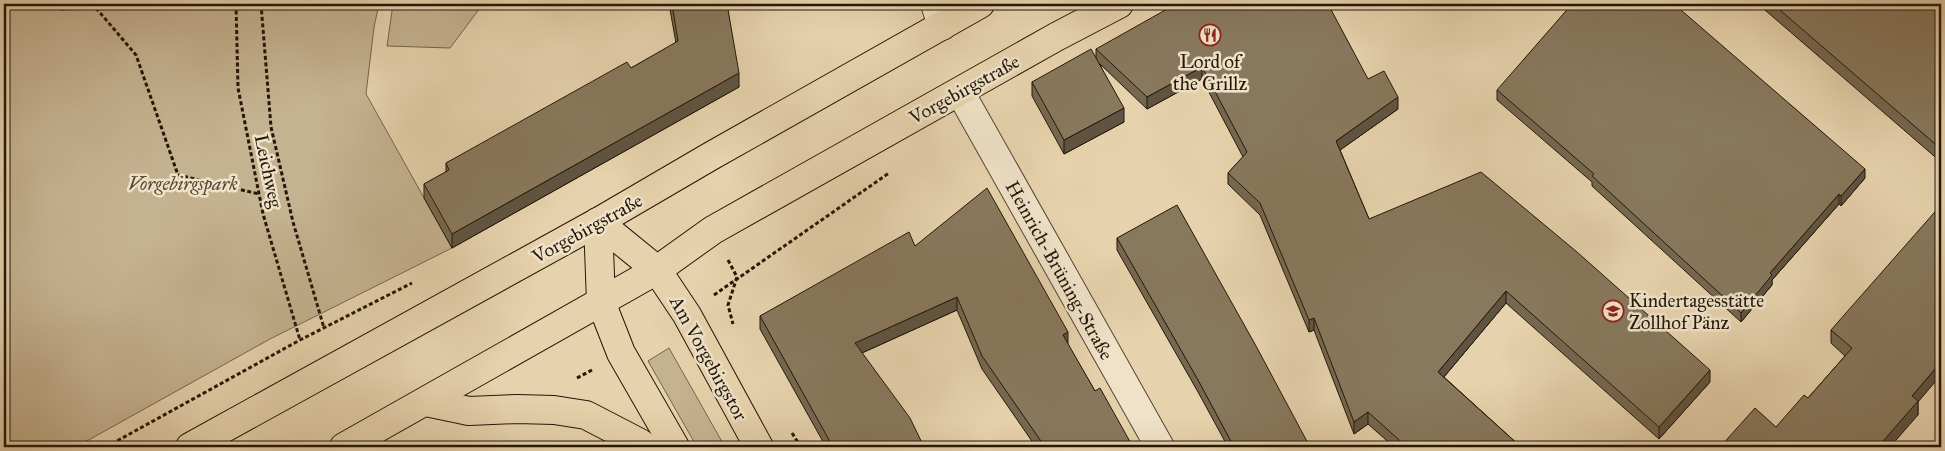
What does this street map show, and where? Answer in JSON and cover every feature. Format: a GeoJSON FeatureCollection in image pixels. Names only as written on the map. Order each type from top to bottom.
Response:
{"type":"FeatureCollection","features":[{"type":"Feature","properties":{"kind":"main road","name":"Vorgebirgstraße"},"geometry":{"type":"LineString","coordinates":[[190,447],[598,222],[727,146],[938,15],[980,4]]}},
{"type":"Feature","properties":{"kind":"main road","name":"Vorgebirgstraße"},"geometry":{"type":"LineString","coordinates":[[344,447],[657,270],[713,230],[1056,36],[1119,4]]}},
{"type":"Feature","properties":{"kind":"main road","name":"Am Vorgebirgstor"},"geometry":{"type":"LineString","coordinates":[[598,222],[657,270],[687,314],[759,447]]}},
{"type":"Feature","properties":{"kind":"main road"},"geometry":{"type":"LineString","coordinates":[[598,222],[602,302],[621,354],[675,447]]}},
{"type":"Feature","properties":{"kind":"main road"},"geometry":{"type":"LineString","coordinates":[[426,402],[469,411],[554,410],[586,416],[645,447]]}},
{"type":"Feature","properties":{"kind":"street","name":"Heinrich-Brüning-Straße"},"geometry":{"type":"LineString","coordinates":[[960,92],[1160,447]]}},
{"type":"Feature","properties":{"kind":"path"},"geometry":{"type":"LineString","coordinates":[[48,4],[62,9],[96,8]]}},
{"type":"Feature","properties":{"kind":"path"},"geometry":{"type":"LineString","coordinates":[[95,4],[96,8],[136,54],[178,175],[259,194]]}},
{"type":"Feature","properties":{"kind":"path","name":"Leichweg"},"geometry":{"type":"LineString","coordinates":[[106,447],[300,340],[263,214],[238,88],[236,4]]}},
{"type":"Feature","properties":{"kind":"path","name":"Leichweg"},"geometry":{"type":"LineString","coordinates":[[261,4],[271,126],[293,222],[324,328]]}},
{"type":"Feature","properties":{"kind":"path"},"geometry":{"type":"LineString","coordinates":[[734,330],[728,305],[737,277],[894,170]]}},
{"type":"Feature","properties":{"kind":"path"},"geometry":{"type":"LineString","coordinates":[[791,430],[801,447]]}},
{"type":"Feature","properties":{"kind":"green space","name":"Vorgebirgspark"},"geometry":{"type":"Polygon","coordinates":[[[4,4],[379,4],[374,27],[366,94],[452,248],[270,339],[76,447],[4,447],[4,4]]]}},
{"type":"Feature","properties":{"kind":"green space"},"geometry":{"type":"Polygon","coordinates":[[[393,4],[483,4],[450,48],[387,46],[393,4]]]}},
{"type":"Feature","properties":{"kind":"green space"},"geometry":{"type":"Polygon","coordinates":[[[669,348],[725,447],[697,447],[648,361],[669,348]]]}},
{"type":"Feature","properties":{"kind":"building"},"geometry":{"type":"Polygon","coordinates":[[[672,4],[727,4],[739,73],[452,234],[424,184],[449,170],[446,163],[627,62],[631,68],[678,41],[672,4]]]}},
{"type":"Feature","properties":{"kind":"building"},"geometry":{"type":"Polygon","coordinates":[[[1176,4],[1328,4],[1368,79],[1384,71],[1398,97],[1336,141],[1369,219],[1481,172],[1577,252],[1710,370],[1659,427],[1506,291],[1438,372],[1521,447],[1407,447],[1368,412],[1354,422],[1314,318],[1309,320],[1260,203],[1228,173],[1247,152],[1202,67],[1147,97],[1096,49],[1176,4]]]}},
{"type":"Feature","properties":{"kind":"building"},"geometry":{"type":"Polygon","coordinates":[[[1572,4],[1674,4],[1865,169],[1841,196],[1839,194],[1770,273],[1772,275],[1741,313],[1592,176],[1594,174],[1497,90],[1572,4]]]}},
{"type":"Feature","properties":{"kind":"building"},"geometry":{"type":"Polygon","coordinates":[[[1773,4],[1941,4],[1941,149],[1773,4]]]}},
{"type":"Feature","properties":{"kind":"building"},"geometry":{"type":"Polygon","coordinates":[[[1091,49],[1124,108],[1064,140],[1032,82],[1091,49]]]}},
{"type":"Feature","properties":{"kind":"building"},"geometry":{"type":"Polygon","coordinates":[[[987,188],[1068,332],[1063,335],[1095,391],[1100,388],[1133,447],[1045,447],[982,356],[957,297],[855,343],[910,418],[924,447],[833,447],[760,316],[909,232],[915,246],[987,188]]]}},
{"type":"Feature","properties":{"kind":"building"},"geometry":{"type":"Polygon","coordinates":[[[1177,205],[1310,447],[1234,447],[1117,238],[1177,205]]]}},
{"type":"Feature","properties":{"kind":"building"},"geometry":{"type":"Polygon","coordinates":[[[1941,205],[1941,362],[1912,396],[1918,401],[1878,447],[1720,447],[1755,408],[1776,427],[1804,395],[1808,398],[1852,348],[1831,330],[1941,205]]]}},
{"type":"Feature","properties":{"kind":"place","name":"Lord of the Grillz"},"geometry":{"type":"Point","coordinates":[1210,35]}},
{"type":"Feature","properties":{"kind":"place","name":"Kindertagesstätte Zollhof Pänz"},"geometry":{"type":"Point","coordinates":[1613,311]}}]}
